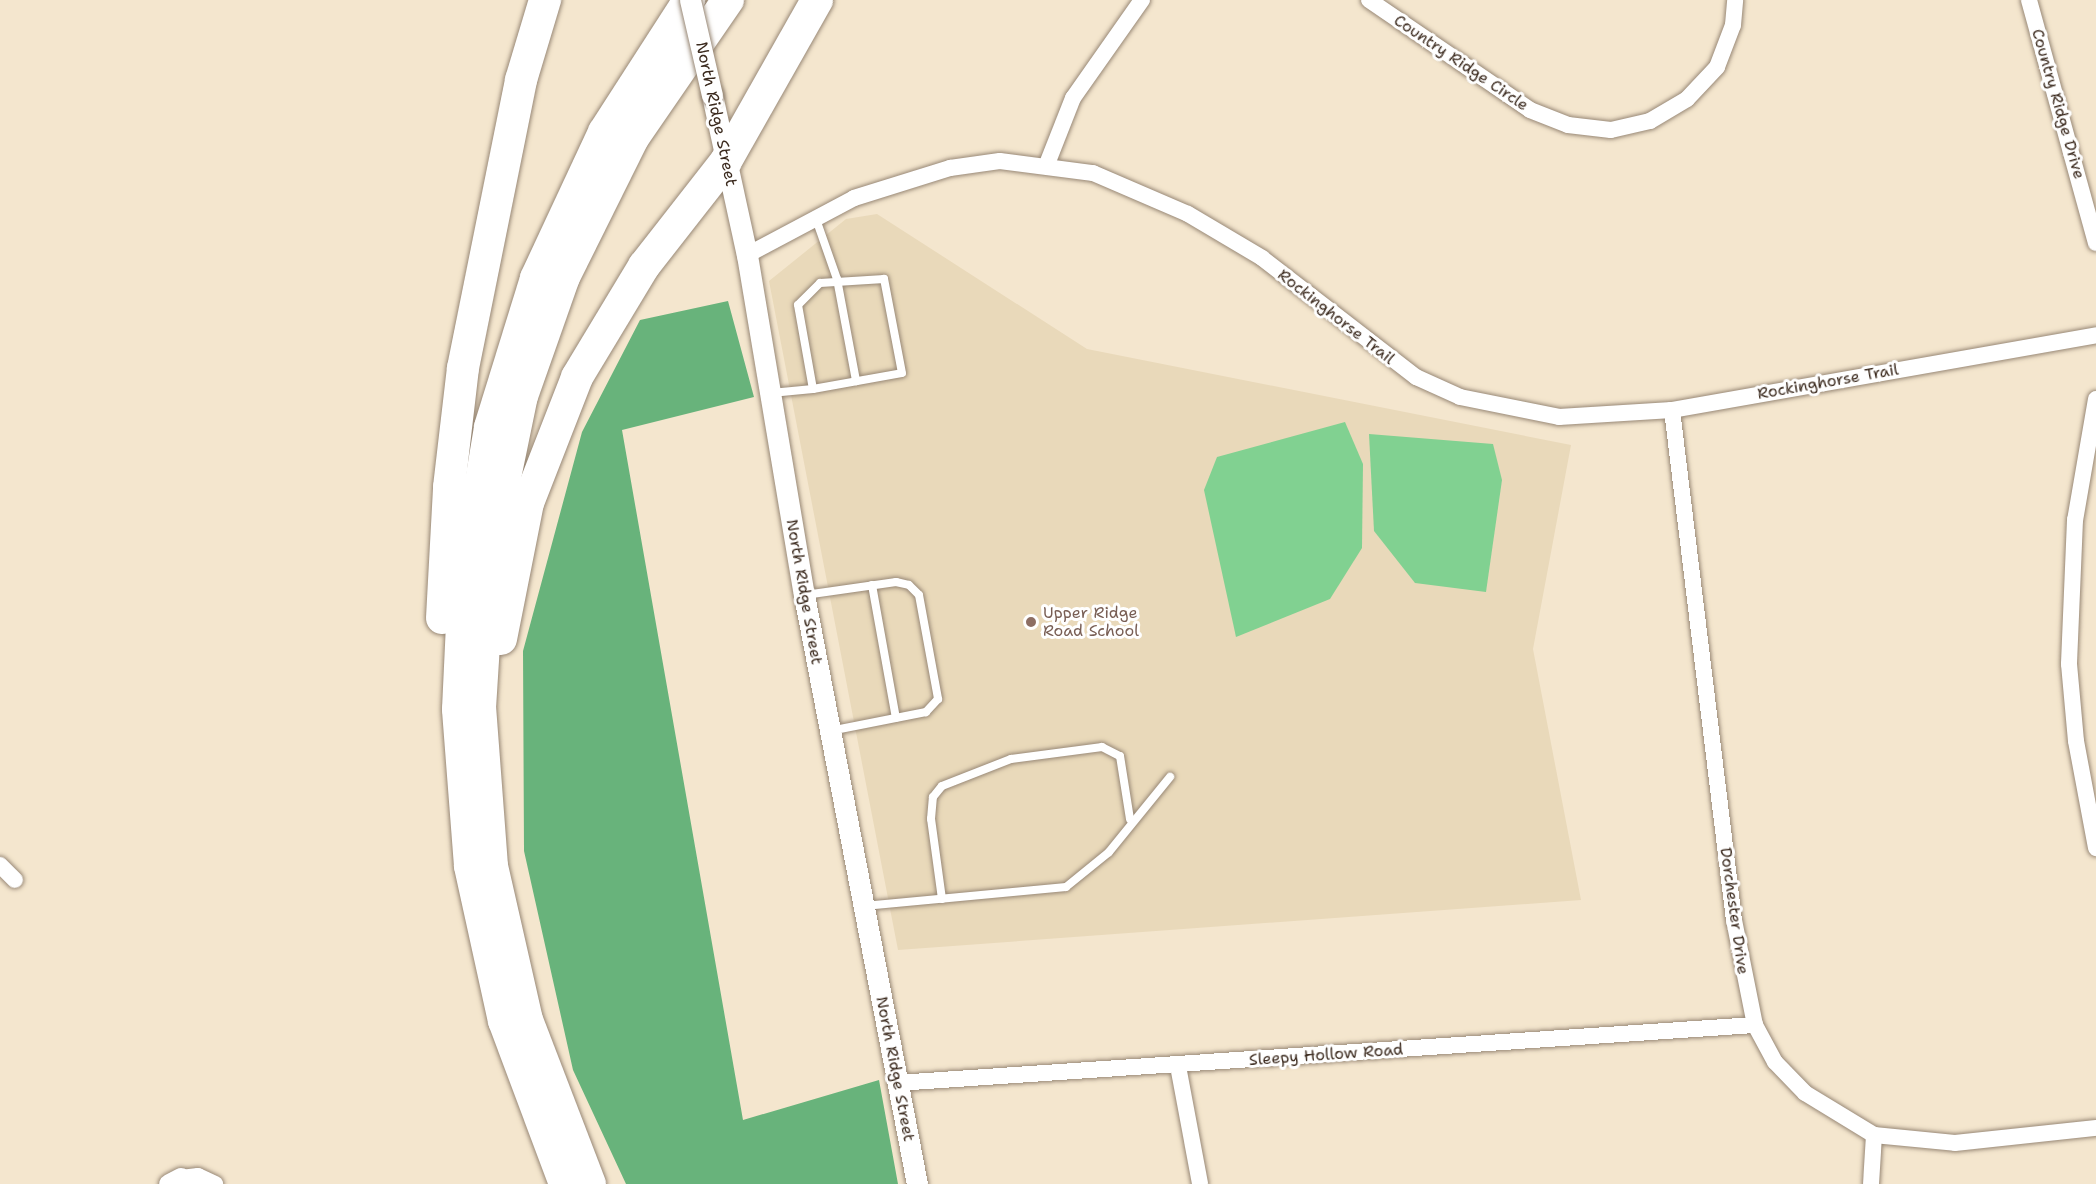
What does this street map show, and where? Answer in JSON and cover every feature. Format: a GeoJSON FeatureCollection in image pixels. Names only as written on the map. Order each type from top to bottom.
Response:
{"type":"FeatureCollection","features":[{"type":"Feature","properties":{"kind":"highway"},"geometry":{"type":"LineString","coordinates":[[545,0],[523,72],[472,319],[445,540],[441,665],[448,786],[458,852],[492,928],[536,1049],[590,1184]]}},
{"type":"Feature","properties":{"kind":"highway"},"geometry":{"type":"LineString","coordinates":[[565,1184],[514,1052],[492,928],[463,805],[458,678],[468,551],[483,458],[515,336],[561,217],[620,105],[690,0]]}},
{"type":"Feature","properties":{"kind":"highway"},"geometry":{"type":"LineString","coordinates":[[492,928],[480,698],[486,583],[506,459],[541,337],[593,211],[650,109],[728,0]]}},
{"type":"Feature","properties":{"kind":"highway"},"geometry":{"type":"LineString","coordinates":[[492,928],[496,686],[507,600],[528,503],[568,397],[608,321],[657,246],[726,161],[817,0]]}},
{"type":"Feature","properties":{"kind":"street","name":"North Ridge Street"},"geometry":{"type":"LineString","coordinates":[[690,0],[747,255],[804,595],[917,1184]]}},
{"type":"Feature","properties":{"kind":"street"},"geometry":{"type":"LineString","coordinates":[[1047,164],[1073,98],[1142,0]]}},
{"type":"Feature","properties":{"kind":"street","name":"Country Ridge Circle"},"geometry":{"type":"LineString","coordinates":[[1369,0],[1530,110],[1568,125],[1611,130],[1650,121],[1687,99],[1717,67],[1733,26],[1735,0]]}},
{"type":"Feature","properties":{"kind":"street","name":"Country Ridge Drive"},"geometry":{"type":"LineString","coordinates":[[2029,0],[2096,243]]}},
{"type":"Feature","properties":{"kind":"street","name":"Rockinghorse Trail"},"geometry":{"type":"LineString","coordinates":[[747,255],[854,198],[950,168],[999,161],[1047,164],[1093,173],[1188,214],[1262,258],[1377,352],[1460,397],[1559,417],[1672,410],[2096,335]]}},
{"type":"Feature","properties":{"kind":"street"},"geometry":{"type":"LineString","coordinates":[[2096,399],[2075,520],[2069,664],[2076,741],[2096,848]]}},
{"type":"Feature","properties":{"kind":"street","name":"Dorchester Drive"},"geometry":{"type":"LineString","coordinates":[[1672,410],[1734,920],[1755,1025],[1775,1062],[1805,1093],[1874,1135],[1955,1143],[2096,1128]]}},
{"type":"Feature","properties":{"kind":"street"},"geometry":{"type":"LineString","coordinates":[[0,865],[15,880]]}},
{"type":"Feature","properties":{"kind":"street","name":"Sleepy Hollow Road"},"geometry":{"type":"LineString","coordinates":[[897,1083],[1178,1066],[1755,1025]]}},
{"type":"Feature","properties":{"kind":"street"},"geometry":{"type":"LineString","coordinates":[[1178,1066],[1200,1184]]}},
{"type":"Feature","properties":{"kind":"street"},"geometry":{"type":"LineString","coordinates":[[1871,1184],[1874,1135]]}},
{"type":"Feature","properties":{"kind":"street"},"geometry":{"type":"LineString","coordinates":[[175,1181],[198,1176],[216,1184]]}},
{"type":"Feature","properties":{"kind":"lane"},"geometry":{"type":"LineString","coordinates":[[816,219],[837,279],[856,381]]}},
{"type":"Feature","properties":{"kind":"lane"},"geometry":{"type":"LineString","coordinates":[[770,393],[813,389],[902,373],[884,279],[837,279],[820,283],[798,305],[813,389]]}},
{"type":"Feature","properties":{"kind":"lane"},"geometry":{"type":"LineString","coordinates":[[804,595],[896,582],[919,596],[938,699],[935,707],[896,718],[830,731]]}},
{"type":"Feature","properties":{"kind":"lane"},"geometry":{"type":"LineString","coordinates":[[872,585],[896,718]]}},
{"type":"Feature","properties":{"kind":"lane"},"geometry":{"type":"LineString","coordinates":[[942,899],[931,819],[933,797],[942,786],[1011,759],[1102,747],[1120,756],[1130,819]]}},
{"type":"Feature","properties":{"kind":"lane"},"geometry":{"type":"LineString","coordinates":[[863,906],[1066,887],[1109,852],[1130,819],[1170,777]]}},
{"type":"Feature","properties":{"kind":"shaded area"},"geometry":{"type":"Polygon","coordinates":[[[877,214],[1087,349],[1571,445],[1533,649],[1581,900],[898,950],[769,281],[846,219],[877,214]]]}},
{"type":"Feature","properties":{"kind":"green space"},"geometry":{"type":"Polygon","coordinates":[[[728,301],[754,397],[622,430],[743,1120],[879,1080],[898,1184],[626,1184],[573,1070],[524,851],[523,651],[582,432],[640,320],[728,301]]]}},
{"type":"Feature","properties":{"kind":"green space"},"geometry":{"type":"Polygon","coordinates":[[[1345,422],[1363,464],[1362,548],[1330,599],[1236,637],[1204,490],[1217,457],[1345,422]]]}},
{"type":"Feature","properties":{"kind":"green space"},"geometry":{"type":"Polygon","coordinates":[[[1369,434],[1493,444],[1502,480],[1486,592],[1415,583],[1374,531],[1369,434]]]}},
{"type":"Feature","properties":{"kind":"place","name":"Upper Ridge Road School"},"geometry":{"type":"Point","coordinates":[1031,622]}}]}
